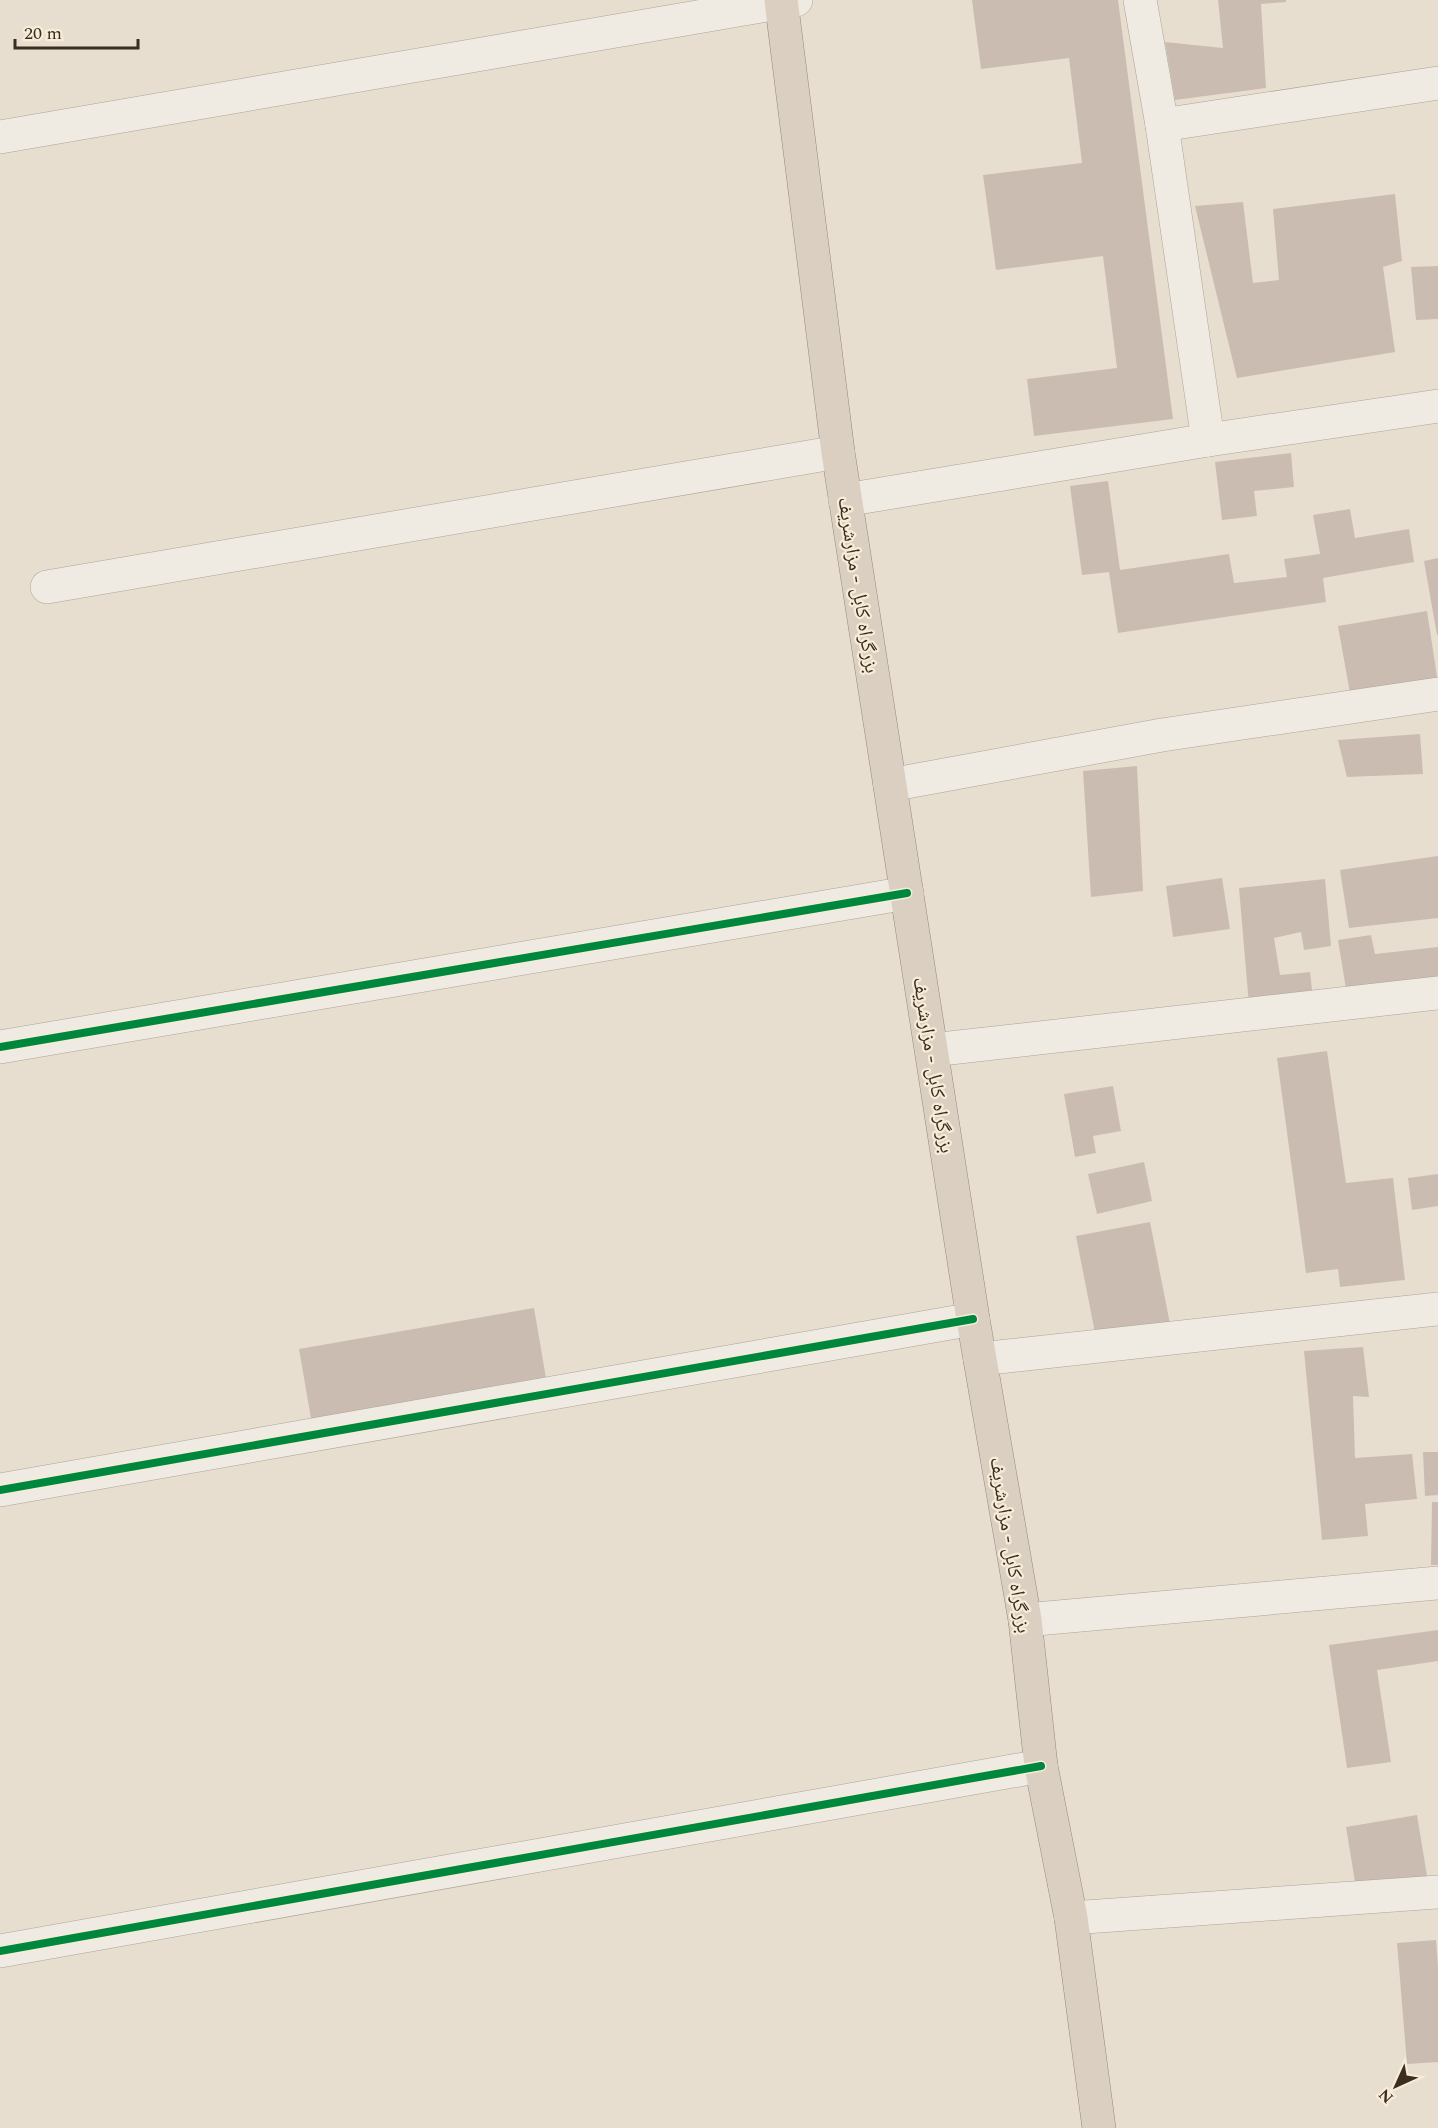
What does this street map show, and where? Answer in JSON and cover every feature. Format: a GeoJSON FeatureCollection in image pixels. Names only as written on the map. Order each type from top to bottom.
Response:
{"type":"FeatureCollection","features":[{"type":"Feature","properties":{"kind":"highway","name":"بزرگراه کابل - مزارشریف"},"geometry":{"type":"LineString","coordinates":[[786,1],[845,500],[973,1319],[1025,1620],[1041,1766],[1071,1918],[1099,2128]]}},
{"type":"Feature","properties":{"kind":"street"},"geometry":{"type":"LineString","coordinates":[[1140,0],[1162,125],[1208,440]]}},
{"type":"Feature","properties":{"kind":"street"},"geometry":{"type":"LineString","coordinates":[[0,137],[786,1]]}},
{"type":"Feature","properties":{"kind":"street"},"geometry":{"type":"LineString","coordinates":[[1162,125],[1438,83]]}},
{"type":"Feature","properties":{"kind":"street"},"geometry":{"type":"LineString","coordinates":[[845,500],[1208,440],[1438,406]]}},
{"type":"Feature","properties":{"kind":"street"},"geometry":{"type":"LineString","coordinates":[[47,587],[838,452]]}},
{"type":"Feature","properties":{"kind":"street"},"geometry":{"type":"LineString","coordinates":[[890,785],[1162,735],[1438,694]]}},
{"type":"Feature","properties":{"kind":"street"},"geometry":{"type":"LineString","coordinates":[[0,1047],[907,893]]}},
{"type":"Feature","properties":{"kind":"street"},"geometry":{"type":"LineString","coordinates":[[932,1050],[1438,993]]}},
{"type":"Feature","properties":{"kind":"street"},"geometry":{"type":"LineString","coordinates":[[980,1359],[1438,1309]]}},
{"type":"Feature","properties":{"kind":"street"},"geometry":{"type":"LineString","coordinates":[[0,1490],[973,1319]]}},
{"type":"Feature","properties":{"kind":"street"},"geometry":{"type":"LineString","coordinates":[[1025,1620],[1438,1583]]}},
{"type":"Feature","properties":{"kind":"street"},"geometry":{"type":"LineString","coordinates":[[0,1951],[1041,1766]]}},
{"type":"Feature","properties":{"kind":"street"},"geometry":{"type":"LineString","coordinates":[[1071,1918],[1438,1892]]}},
{"type":"Feature","properties":{"kind":"building"},"geometry":{"type":"Polygon","coordinates":[[[972,0],[1118,0],[1173,419],[1034,436],[1027,379],[1117,368],[1103,256],[996,270],[983,175],[1082,163],[1069,58],[981,69],[972,0]]]}},
{"type":"Feature","properties":{"kind":"building"},"geometry":{"type":"Polygon","coordinates":[[[1218,0],[1286,0],[1286,2],[1261,4],[1266,88],[1175,100],[1165,42],[1223,48],[1218,0]]]}},
{"type":"Feature","properties":{"kind":"building"},"geometry":{"type":"Polygon","coordinates":[[[1395,194],[1402,261],[1383,267],[1395,352],[1237,378],[1195,206],[1243,202],[1253,283],[1279,280],[1273,209],[1395,194]]]}},
{"type":"Feature","properties":{"kind":"building"},"geometry":{"type":"Polygon","coordinates":[[[1438,266],[1438,319],[1416,320],[1411,267],[1438,266]]]}},
{"type":"Feature","properties":{"kind":"building"},"geometry":{"type":"Polygon","coordinates":[[[1291,453],[1294,487],[1254,491],[1257,516],[1222,520],[1215,462],[1291,453]]]}},
{"type":"Feature","properties":{"kind":"building"},"geometry":{"type":"Polygon","coordinates":[[[1108,481],[1120,570],[1229,554],[1234,583],[1287,577],[1284,559],[1320,554],[1313,515],[1350,509],[1355,538],[1409,529],[1414,562],[1323,578],[1326,602],[1118,633],[1109,572],[1082,575],[1070,486],[1108,481]]]}},
{"type":"Feature","properties":{"kind":"building"},"geometry":{"type":"Polygon","coordinates":[[[1438,558],[1438,635],[1437,635],[1424,561],[1438,558]]]}},
{"type":"Feature","properties":{"kind":"building"},"geometry":{"type":"Polygon","coordinates":[[[1427,611],[1438,683],[1351,699],[1338,626],[1427,611]]]}},
{"type":"Feature","properties":{"kind":"building"},"geometry":{"type":"Polygon","coordinates":[[[1420,734],[1423,774],[1347,777],[1338,740],[1420,734]]]}},
{"type":"Feature","properties":{"kind":"building"},"geometry":{"type":"Polygon","coordinates":[[[1137,766],[1143,891],[1091,897],[1083,771],[1137,766]]]}},
{"type":"Feature","properties":{"kind":"building"},"geometry":{"type":"Polygon","coordinates":[[[1438,856],[1438,918],[1349,928],[1340,870],[1438,856]]]}},
{"type":"Feature","properties":{"kind":"building"},"geometry":{"type":"Polygon","coordinates":[[[1222,878],[1230,929],[1173,937],[1166,886],[1222,878]]]}},
{"type":"Feature","properties":{"kind":"building"},"geometry":{"type":"Polygon","coordinates":[[[1325,879],[1331,946],[1304,950],[1301,932],[1274,938],[1280,975],[1310,972],[1313,998],[1249,1005],[1239,888],[1325,879]]]}},
{"type":"Feature","properties":{"kind":"building"},"geometry":{"type":"Polygon","coordinates":[[[1371,935],[1375,954],[1438,947],[1438,981],[1346,989],[1338,940],[1371,935]]]}},
{"type":"Feature","properties":{"kind":"building"},"geometry":{"type":"Polygon","coordinates":[[[1327,1051],[1346,1183],[1393,1178],[1405,1280],[1340,1287],[1338,1269],[1306,1273],[1277,1058],[1327,1051]]]}},
{"type":"Feature","properties":{"kind":"building"},"geometry":{"type":"Polygon","coordinates":[[[1113,1086],[1121,1131],[1093,1136],[1096,1153],[1075,1157],[1064,1094],[1113,1086]]]}},
{"type":"Feature","properties":{"kind":"building"},"geometry":{"type":"Polygon","coordinates":[[[1144,1162],[1152,1201],[1097,1214],[1088,1174],[1144,1162]]]}},
{"type":"Feature","properties":{"kind":"building"},"geometry":{"type":"Polygon","coordinates":[[[1438,1174],[1438,1206],[1412,1210],[1408,1178],[1438,1174]]]}},
{"type":"Feature","properties":{"kind":"building"},"geometry":{"type":"Polygon","coordinates":[[[1150,1222],[1170,1324],[1096,1338],[1076,1236],[1150,1222]]]}},
{"type":"Feature","properties":{"kind":"building"},"geometry":{"type":"Polygon","coordinates":[[[534,1308],[547,1384],[312,1424],[299,1349],[534,1308]]]}},
{"type":"Feature","properties":{"kind":"building"},"geometry":{"type":"Polygon","coordinates":[[[1363,1347],[1369,1397],[1353,1396],[1355,1458],[1412,1454],[1417,1499],[1365,1504],[1368,1536],[1322,1540],[1304,1351],[1363,1347]]]}},
{"type":"Feature","properties":{"kind":"building"},"geometry":{"type":"Polygon","coordinates":[[[1423,1452],[1438,1452],[1438,1495],[1425,1496],[1423,1452]]]}},
{"type":"Feature","properties":{"kind":"building"},"geometry":{"type":"Polygon","coordinates":[[[1432,1502],[1438,1502],[1438,1565],[1431,1565],[1432,1502]]]}},
{"type":"Feature","properties":{"kind":"building"},"geometry":{"type":"Polygon","coordinates":[[[1438,1630],[1438,1661],[1377,1670],[1391,1762],[1347,1768],[1329,1645],[1438,1630]]]}},
{"type":"Feature","properties":{"kind":"building"},"geometry":{"type":"Polygon","coordinates":[[[1417,1815],[1428,1882],[1357,1894],[1346,1827],[1417,1815]]]}},
{"type":"Feature","properties":{"kind":"building"},"geometry":{"type":"Polygon","coordinates":[[[1436,1940],[1438,2062],[1407,2064],[1397,1943],[1436,1940]]]}},
{"type":"Feature","properties":{"kind":"cycle path"},"geometry":{"type":"LineString","coordinates":[[0,1047],[907,893]]}},
{"type":"Feature","properties":{"kind":"cycle path"},"geometry":{"type":"LineString","coordinates":[[0,1490],[973,1319]]}},
{"type":"Feature","properties":{"kind":"cycle path"},"geometry":{"type":"LineString","coordinates":[[0,1951],[1041,1766]]}}]}
